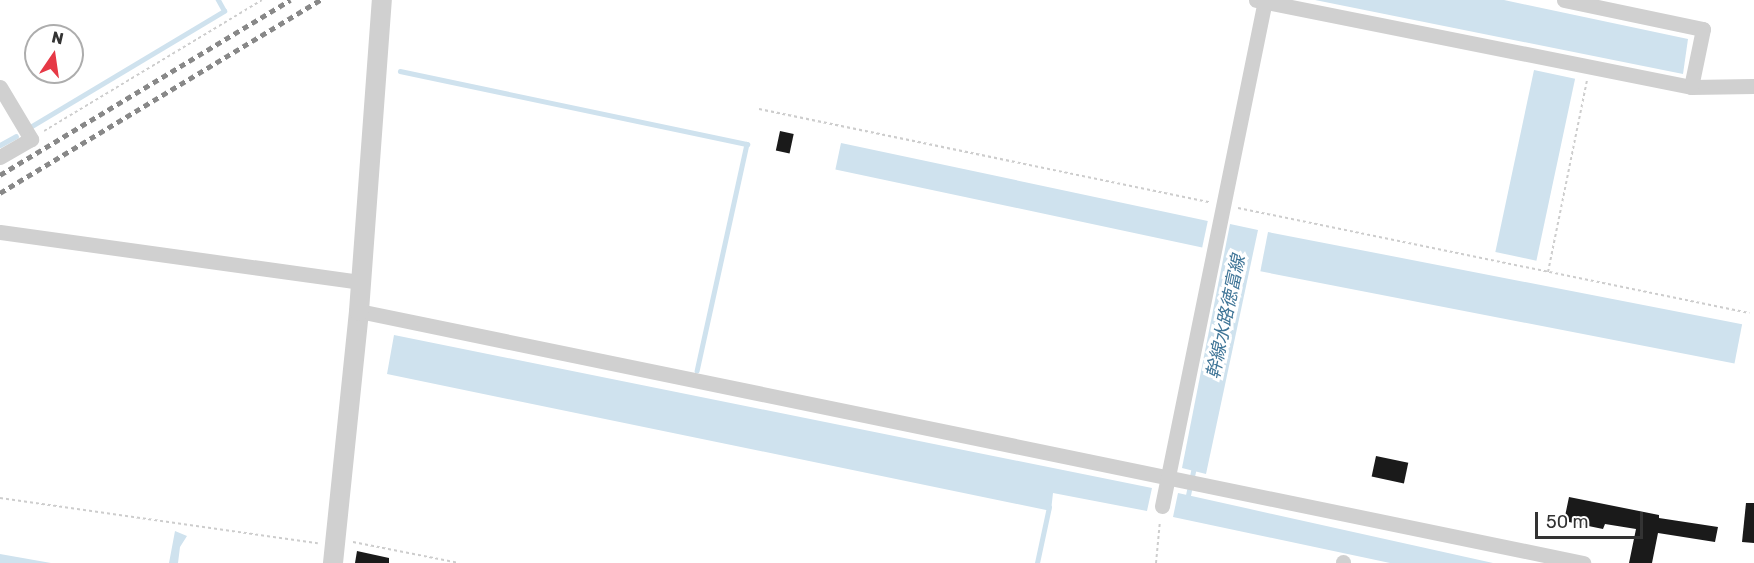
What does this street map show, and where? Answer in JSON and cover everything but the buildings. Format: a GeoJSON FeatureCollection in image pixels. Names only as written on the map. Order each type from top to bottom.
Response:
{"type":"FeatureCollection","features":[{"type":"Feature","properties":{"kind":"street"},"geometry":{"type":"LineString","coordinates":[[333,563],[360,311],[382,0]]}},
{"type":"Feature","properties":{"kind":"street"},"geometry":{"type":"LineString","coordinates":[[1564,0],[1703,29],[1691,87]]}},
{"type":"Feature","properties":{"kind":"street"},"geometry":{"type":"LineString","coordinates":[[1163,499],[1175,478],[1217,236],[1262,1],[1691,87],[1754,86]]}},
{"type":"Feature","properties":{"kind":"street"},"geometry":{"type":"LineString","coordinates":[[0,87],[32,139],[0,157]]}},
{"type":"Feature","properties":{"kind":"street"},"geometry":{"type":"LineString","coordinates":[[0,232],[362,282]]}},
{"type":"Feature","properties":{"kind":"street"},"geometry":{"type":"LineString","coordinates":[[360,311],[1580,563]]}},
{"type":"Feature","properties":{"kind":"path"},"geometry":{"type":"LineString","coordinates":[[32,139],[262,0]]}},
{"type":"Feature","properties":{"kind":"path"},"geometry":{"type":"LineString","coordinates":[[1548,272],[1590,66]]}},
{"type":"Feature","properties":{"kind":"path"},"geometry":{"type":"LineString","coordinates":[[759,109],[1749,313]]}},
{"type":"Feature","properties":{"kind":"path"},"geometry":{"type":"LineString","coordinates":[[0,498],[322,544],[352,542],[459,563]]}},
{"type":"Feature","properties":{"kind":"path"},"geometry":{"type":"LineString","coordinates":[[1156,563],[1163,499]]}},
{"type":"Feature","properties":{"kind":"water"},"geometry":{"type":"Polygon","coordinates":[[[1315,0],[1504,0],[1688,39],[1683,74],[1315,0]]]}},
{"type":"Feature","properties":{"kind":"water"},"geometry":{"type":"Polygon","coordinates":[[[1534,70],[1575,79],[1536,261],[1495,252],[1534,70]]]}},
{"type":"Feature","properties":{"kind":"water"},"geometry":{"type":"Polygon","coordinates":[[[841,143],[1208,221],[1202,247],[835,169],[841,143]]]}},
{"type":"Feature","properties":{"kind":"water"},"geometry":{"type":"Polygon","coordinates":[[[1230,224],[1258,230],[1206,474],[1182,468],[1230,224]]]}},
{"type":"Feature","properties":{"kind":"water"},"geometry":{"type":"Polygon","coordinates":[[[1268,232],[1742,324],[1734,363],[1260,271],[1268,232]]]}},
{"type":"Feature","properties":{"kind":"water"},"geometry":{"type":"Polygon","coordinates":[[[394,335],[1152,488],[1147,511],[1053,493],[1051,511],[387,374],[394,335]]]}},
{"type":"Feature","properties":{"kind":"water"},"geometry":{"type":"Polygon","coordinates":[[[1178,493],[1493,563],[1390,563],[1173,517],[1178,493]]]}},
{"type":"Feature","properties":{"kind":"water"},"geometry":{"type":"Polygon","coordinates":[[[175,531],[187,536],[180,547],[178,563],[169,563],[175,531]]]}},
{"type":"Feature","properties":{"kind":"water"},"geometry":{"type":"Polygon","coordinates":[[[0,554],[51,563],[0,563],[0,554]]]}},
{"type":"Feature","properties":{"kind":"waterway"},"geometry":{"type":"LineString","coordinates":[[32,126],[224,11],[218,0]]}},
{"type":"Feature","properties":{"kind":"waterway"},"geometry":{"type":"LineString","coordinates":[[400,71],[747,144],[697,371]]}},
{"type":"Feature","properties":{"kind":"waterway"},"geometry":{"type":"LineString","coordinates":[[0,145],[16,136]]}},
{"type":"Feature","properties":{"kind":"waterway","name":"幹線水路徳富線"},"geometry":{"type":"LineString","coordinates":[[1187,500],[1194,467]]}},
{"type":"Feature","properties":{"kind":"waterway"},"geometry":{"type":"LineString","coordinates":[[1037,563],[1049,507]]}},
{"type":"Feature","properties":{"kind":"railway"},"geometry":{"type":"LineString","coordinates":[[0,175],[290,0]]}},
{"type":"Feature","properties":{"kind":"railway"},"geometry":{"type":"LineString","coordinates":[[0,193],[320,0]]}}]}
